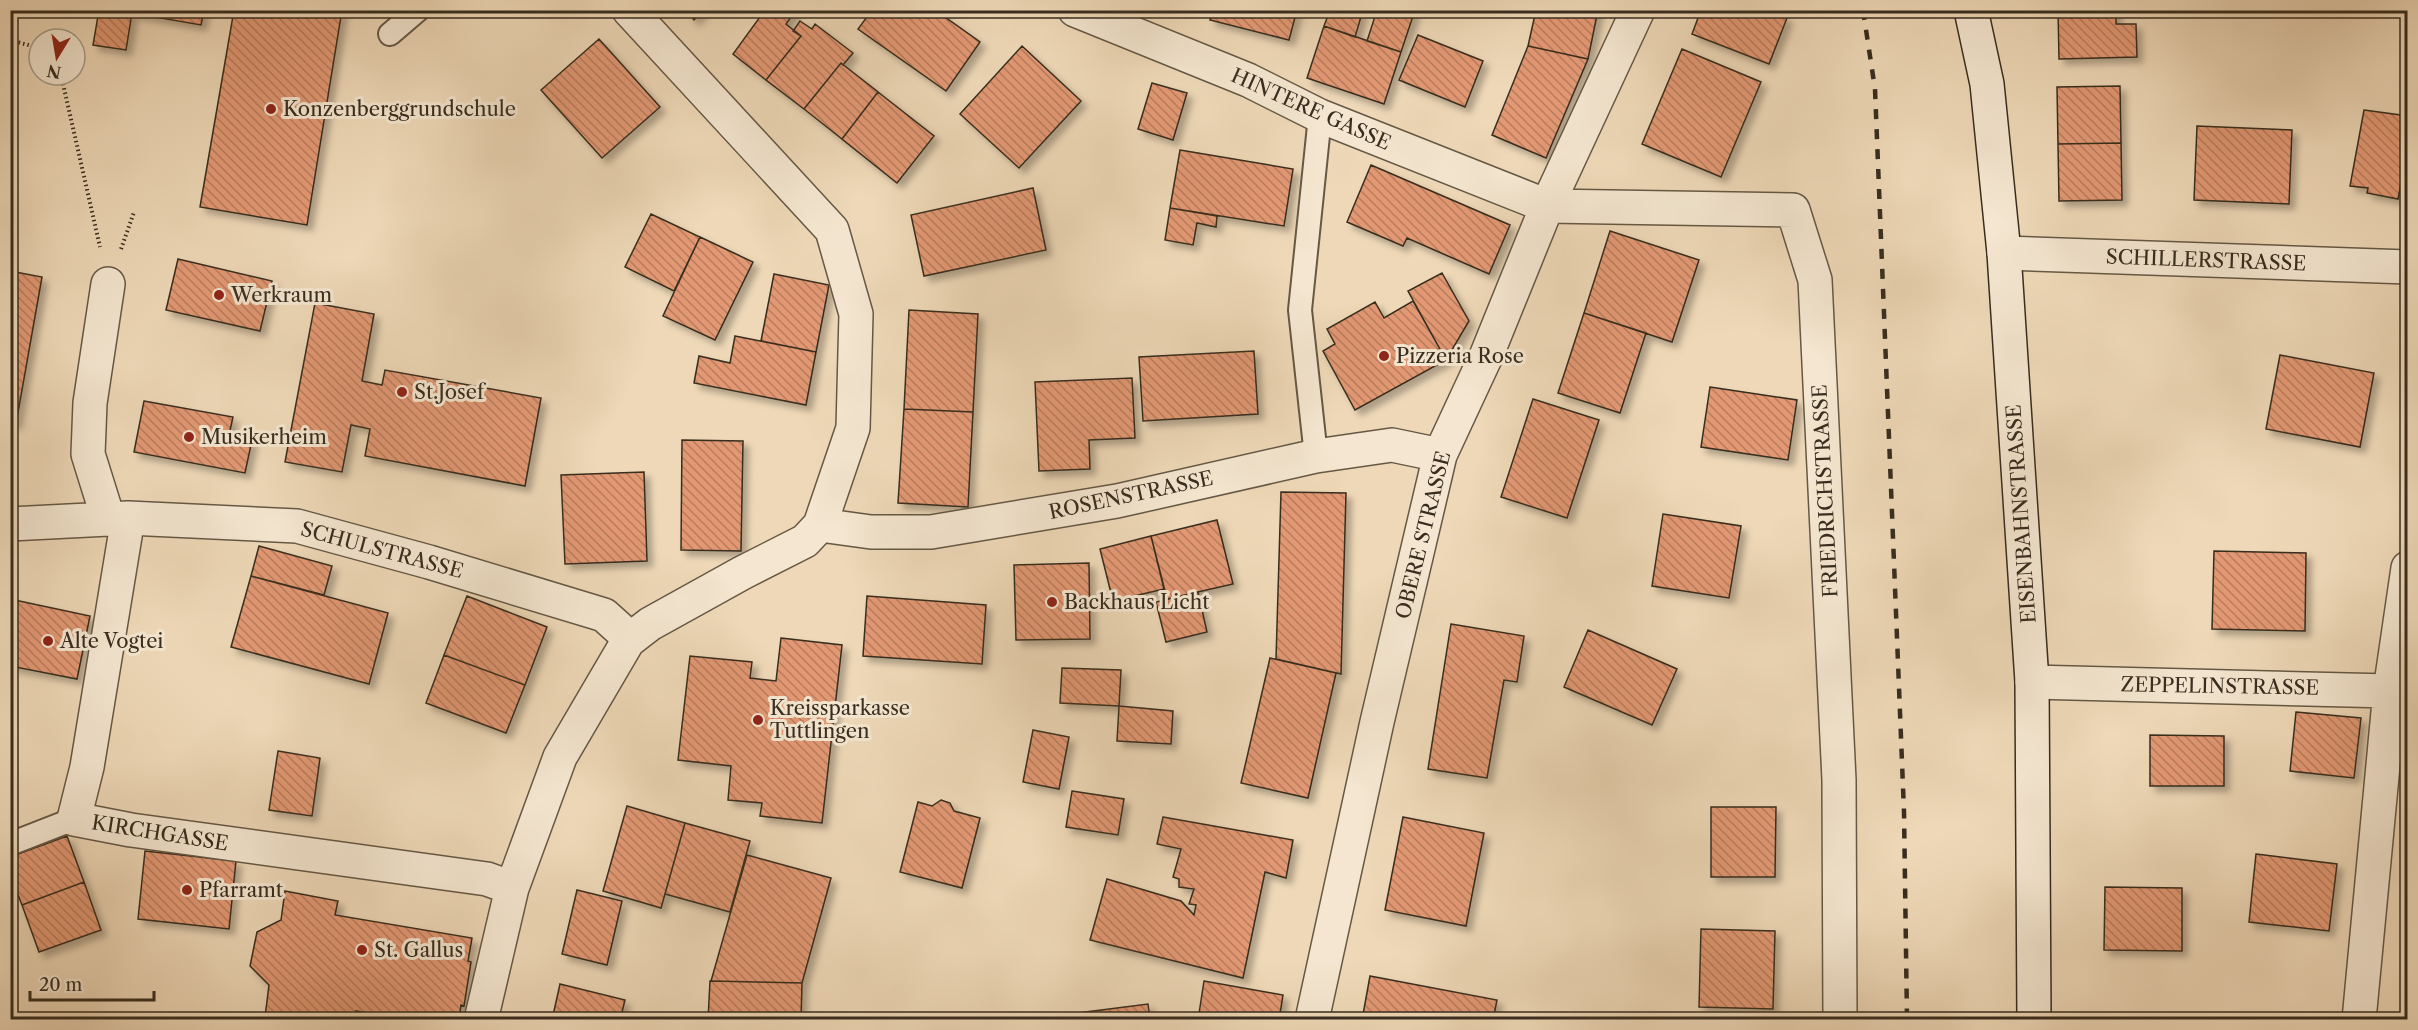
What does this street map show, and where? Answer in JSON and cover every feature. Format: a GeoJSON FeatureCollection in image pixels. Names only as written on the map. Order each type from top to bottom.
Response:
{"type":"FeatureCollection","features":[{"type":"Feature","properties":{"kind":"street"},"geometry":{"type":"LineString","coordinates":[[482,1020],[512,888],[560,757],[628,641],[650,624],[805,541],[820,525],[853,428],[856,314],[832,230],[630,10]]}},
{"type":"Feature","properties":{"kind":"street","name":"HINTERE GASSE"},"geometry":{"type":"LineString","coordinates":[[1075,10],[1248,80],[1320,116],[1547,206]]}},
{"type":"Feature","properties":{"kind":"street","name":"OBERE STRASSE"},"geometry":{"type":"LineString","coordinates":[[1312,1020],[1377,722],[1440,455],[1486,354],[1547,206],[1638,10]]}},
{"type":"Feature","properties":{"kind":"street","name":"EISENBAHNSTRASSE"},"geometry":{"type":"LineString","coordinates":[[1971,10],[1987,84],[2004,253],[2032,682],[2034,1020]]}},
{"type":"Feature","properties":{"kind":"street","name":"FRIEDRICHSTRASSE"},"geometry":{"type":"LineString","coordinates":[[1547,206],[1792,210],[1815,280],[1839,780],[1840,1020]]}},
{"type":"Feature","properties":{"kind":"street","name":"SCHILLERSTRASSE"},"geometry":{"type":"LineString","coordinates":[[2004,253],[2408,267]]}},
{"type":"Feature","properties":{"kind":"street"},"geometry":{"type":"LineString","coordinates":[[108,284],[90,403],[88,454],[118,518]]}},
{"type":"Feature","properties":{"kind":"street","name":"ROSENSTRASSE"},"geometry":{"type":"LineString","coordinates":[[820,525],[871,532],[931,532],[1117,501],[1316,456],[1392,445],[1440,455]]}},
{"type":"Feature","properties":{"kind":"street","name":"SCHULSTRASSE"},"geometry":{"type":"LineString","coordinates":[[10,524],[118,518],[297,525],[604,615],[624,633],[628,641]]}},
{"type":"Feature","properties":{"kind":"street","name":"KIRCHGASSE"},"geometry":{"type":"LineString","coordinates":[[118,518],[87,767],[74,819],[131,830],[487,879],[512,888]]}},
{"type":"Feature","properties":{"kind":"street"},"geometry":{"type":"LineString","coordinates":[[2359,1020],[2399,692],[2408,568]]}},
{"type":"Feature","properties":{"kind":"street","name":"ZEPPELINSTRASSE"},"geometry":{"type":"LineString","coordinates":[[2032,682],[2399,692]]}},
{"type":"Feature","properties":{"kind":"lane"},"geometry":{"type":"LineString","coordinates":[[390,34],[418,10]]}},
{"type":"Feature","properties":{"kind":"lane"},"geometry":{"type":"LineString","coordinates":[[1316,456],[1300,310],[1320,116]]}},
{"type":"Feature","properties":{"kind":"lane"},"geometry":{"type":"LineString","coordinates":[[10,844],[74,819]]}},
{"type":"Feature","properties":{"kind":"path"},"geometry":{"type":"LineString","coordinates":[[10,40],[27,45]]}},
{"type":"Feature","properties":{"kind":"path"},"geometry":{"type":"LineString","coordinates":[[64,87],[108,284]]}},
{"type":"Feature","properties":{"kind":"building"},"geometry":{"type":"Polygon","coordinates":[[[99,10],[204,10],[201,25],[132,13],[126,50],[93,45],[99,10]]]}},
{"type":"Feature","properties":{"kind":"building","name":"Konzenberggrundschule"},"geometry":{"type":"Polygon","coordinates":[[[234,10],[342,10],[307,225],[200,207],[234,10]]]}},
{"type":"Feature","properties":{"kind":"building"},"geometry":{"type":"Polygon","coordinates":[[[686,10],[704,10],[694,20],[686,10]]]}},
{"type":"Feature","properties":{"kind":"building"},"geometry":{"type":"Polygon","coordinates":[[[765,10],[796,10],[786,24],[801,36],[766,80],[733,54],[765,10]]]}},
{"type":"Feature","properties":{"kind":"building"},"geometry":{"type":"Polygon","coordinates":[[[872,10],[935,10],[980,42],[946,91],[858,29],[872,10]]]}},
{"type":"Feature","properties":{"kind":"building"},"geometry":{"type":"Polygon","coordinates":[[[1213,10],[1297,10],[1289,40],[1210,20],[1213,10]]]}},
{"type":"Feature","properties":{"kind":"building"},"geometry":{"type":"Polygon","coordinates":[[[1330,10],[1363,10],[1355,37],[1324,26],[1330,10]]]}},
{"type":"Feature","properties":{"kind":"building"},"geometry":{"type":"Polygon","coordinates":[[[1377,10],[1415,10],[1401,52],[1367,41],[1377,10]]]}},
{"type":"Feature","properties":{"kind":"building"},"geometry":{"type":"Polygon","coordinates":[[[1536,10],[1598,10],[1588,59],[1528,46],[1536,10]]]}},
{"type":"Feature","properties":{"kind":"building"},"geometry":{"type":"Polygon","coordinates":[[[1701,10],[1769,10],[1787,18],[1769,64],[1692,34],[1701,10]]]}},
{"type":"Feature","properties":{"kind":"building"},"geometry":{"type":"Polygon","coordinates":[[[2058,10],[2116,10],[2116,24],[2136,24],[2137,57],[2059,59],[2058,10]]]}},
{"type":"Feature","properties":{"kind":"building"},"geometry":{"type":"Polygon","coordinates":[[[800,21],[812,29],[815,24],[853,53],[843,65],[841,63],[804,109],[766,80],[801,36],[793,31],[800,21]]]}},
{"type":"Feature","properties":{"kind":"building"},"geometry":{"type":"Polygon","coordinates":[[[1324,26],[1401,52],[1384,104],[1307,78],[1324,26]]]}},
{"type":"Feature","properties":{"kind":"building"},"geometry":{"type":"Polygon","coordinates":[[[1418,35],[1483,61],[1465,107],[1399,80],[1418,35]]]}},
{"type":"Feature","properties":{"kind":"building"},"geometry":{"type":"Polygon","coordinates":[[[599,39],[660,107],[602,158],[541,90],[599,39]]]}},
{"type":"Feature","properties":{"kind":"building"},"geometry":{"type":"Polygon","coordinates":[[[1022,46],[1081,101],[1019,168],[960,114],[1022,46]]]}},
{"type":"Feature","properties":{"kind":"building"},"geometry":{"type":"Polygon","coordinates":[[[1528,46],[1588,59],[1546,158],[1492,135],[1528,46]]]}},
{"type":"Feature","properties":{"kind":"building"},"geometry":{"type":"Polygon","coordinates":[[[1682,49],[1761,82],[1721,177],[1642,144],[1682,49]]]}},
{"type":"Feature","properties":{"kind":"building"},"geometry":{"type":"Polygon","coordinates":[[[841,63],[878,92],[842,139],[804,109],[841,63]]]}},
{"type":"Feature","properties":{"kind":"building"},"geometry":{"type":"Polygon","coordinates":[[[1152,83],[1187,93],[1173,140],[1138,129],[1152,83]]]}},
{"type":"Feature","properties":{"kind":"building"},"geometry":{"type":"Polygon","coordinates":[[[2120,86],[2121,143],[2058,144],[2057,87],[2120,86]]]}},
{"type":"Feature","properties":{"kind":"building"},"geometry":{"type":"Polygon","coordinates":[[[878,92],[934,136],[897,183],[842,139],[878,92]]]}},
{"type":"Feature","properties":{"kind":"building"},"geometry":{"type":"Polygon","coordinates":[[[2364,110],[2408,116],[2408,147],[2398,199],[2367,193],[2368,188],[2350,186],[2364,110]]]}},
{"type":"Feature","properties":{"kind":"building"},"geometry":{"type":"Polygon","coordinates":[[[2197,126],[2292,130],[2289,204],[2194,200],[2197,126]]]}},
{"type":"Feature","properties":{"kind":"building"},"geometry":{"type":"Polygon","coordinates":[[[2121,143],[2122,200],[2059,201],[2058,144],[2121,143]]]}},
{"type":"Feature","properties":{"kind":"building"},"geometry":{"type":"Polygon","coordinates":[[[1180,150],[1293,169],[1284,226],[1170,208],[1180,150]]]}},
{"type":"Feature","properties":{"kind":"building"},"geometry":{"type":"Polygon","coordinates":[[[1371,165],[1510,225],[1489,274],[1407,238],[1403,246],[1347,222],[1371,165]]]}},
{"type":"Feature","properties":{"kind":"building"},"geometry":{"type":"Polygon","coordinates":[[[1033,188],[1046,250],[924,276],[911,215],[1033,188]]]}},
{"type":"Feature","properties":{"kind":"building"},"geometry":{"type":"Polygon","coordinates":[[[1170,208],[1217,216],[1216,227],[1197,223],[1193,245],[1165,240],[1170,208]]]}},
{"type":"Feature","properties":{"kind":"building"},"geometry":{"type":"Polygon","coordinates":[[[651,214],[700,237],[674,291],[625,267],[651,214]]]}},
{"type":"Feature","properties":{"kind":"building"},"geometry":{"type":"Polygon","coordinates":[[[1610,231],[1699,260],[1672,342],[1584,313],[1610,231]]]}},
{"type":"Feature","properties":{"kind":"building"},"geometry":{"type":"Polygon","coordinates":[[[700,237],[753,262],[715,340],[663,316],[700,237]]]}},
{"type":"Feature","properties":{"kind":"building","name":"Werkraum"},"geometry":{"type":"Polygon","coordinates":[[[178,259],[272,281],[260,331],[166,310],[178,259]]]}},
{"type":"Feature","properties":{"kind":"building"},"geometry":{"type":"Polygon","coordinates":[[[10,271],[42,277],[16,424],[10,423],[10,271]]]}},
{"type":"Feature","properties":{"kind":"building"},"geometry":{"type":"Polygon","coordinates":[[[1442,273],[1469,321],[1446,360],[1408,291],[1442,273]]]}},
{"type":"Feature","properties":{"kind":"building"},"geometry":{"type":"Polygon","coordinates":[[[774,274],[829,285],[816,352],[761,341],[774,274]]]}},
{"type":"Feature","properties":{"kind":"building","name":"Pizzeria Rose"},"geometry":{"type":"Polygon","coordinates":[[[1413,301],[1446,360],[1355,410],[1323,351],[1335,344],[1327,329],[1375,302],[1384,318],[1413,301]]]}},
{"type":"Feature","properties":{"kind":"building","name":"St.Josef"},"geometry":{"type":"Polygon","coordinates":[[[315,303],[374,314],[362,381],[382,385],[385,370],[541,398],[525,486],[365,456],[370,429],[351,425],[342,472],[285,462],[315,303]]]}},
{"type":"Feature","properties":{"kind":"building"},"geometry":{"type":"Polygon","coordinates":[[[909,310],[978,314],[973,412],[904,409],[909,310]]]}},
{"type":"Feature","properties":{"kind":"building"},"geometry":{"type":"Polygon","coordinates":[[[1584,313],[1646,333],[1620,413],[1558,393],[1584,313]]]}},
{"type":"Feature","properties":{"kind":"building"},"geometry":{"type":"Polygon","coordinates":[[[735,336],[816,352],[806,405],[694,383],[699,356],[730,363],[735,336]]]}},
{"type":"Feature","properties":{"kind":"building"},"geometry":{"type":"Polygon","coordinates":[[[1254,351],[1258,414],[1143,421],[1139,357],[1254,351]]]}},
{"type":"Feature","properties":{"kind":"building"},"geometry":{"type":"Polygon","coordinates":[[[2280,355],[2374,373],[2360,447],[2266,429],[2280,355]]]}},
{"type":"Feature","properties":{"kind":"building"},"geometry":{"type":"Polygon","coordinates":[[[1132,378],[1135,438],[1089,440],[1090,469],[1039,471],[1035,382],[1132,378]]]}},
{"type":"Feature","properties":{"kind":"building"},"geometry":{"type":"Polygon","coordinates":[[[1710,387],[1797,400],[1788,460],[1701,447],[1710,387]]]}},
{"type":"Feature","properties":{"kind":"building"},"geometry":{"type":"Polygon","coordinates":[[[1533,399],[1599,420],[1567,518],[1501,497],[1533,399]]]}},
{"type":"Feature","properties":{"kind":"building","name":"Musikerheim"},"geometry":{"type":"Polygon","coordinates":[[[144,401],[233,417],[229,435],[252,440],[245,473],[134,452],[144,401]]]}},
{"type":"Feature","properties":{"kind":"building"},"geometry":{"type":"Polygon","coordinates":[[[904,409],[973,412],[968,507],[898,503],[904,409]]]}},
{"type":"Feature","properties":{"kind":"building"},"geometry":{"type":"Polygon","coordinates":[[[682,440],[743,441],[741,551],[681,550],[682,440]]]}},
{"type":"Feature","properties":{"kind":"building"},"geometry":{"type":"Polygon","coordinates":[[[644,472],[647,561],[565,564],[561,475],[644,472]]]}},
{"type":"Feature","properties":{"kind":"building"},"geometry":{"type":"Polygon","coordinates":[[[1281,492],[1346,493],[1341,674],[1276,659],[1281,492]]]}},
{"type":"Feature","properties":{"kind":"building"},"geometry":{"type":"Polygon","coordinates":[[[1663,514],[1741,526],[1729,598],[1652,586],[1663,514]]]}},
{"type":"Feature","properties":{"kind":"building"},"geometry":{"type":"Polygon","coordinates":[[[1217,520],[1233,584],[1167,599],[1151,536],[1217,520]]]}},
{"type":"Feature","properties":{"kind":"building"},"geometry":{"type":"Polygon","coordinates":[[[1151,536],[1164,589],[1113,601],[1100,549],[1151,536]]]}},
{"type":"Feature","properties":{"kind":"building"},"geometry":{"type":"Polygon","coordinates":[[[259,546],[332,566],[324,595],[251,576],[259,546]]]}},
{"type":"Feature","properties":{"kind":"building"},"geometry":{"type":"Polygon","coordinates":[[[2214,551],[2306,553],[2305,631],[2212,629],[2214,551]]]}},
{"type":"Feature","properties":{"kind":"building","name":"Backhaus Licht"},"geometry":{"type":"Polygon","coordinates":[[[1089,563],[1090,639],[1016,640],[1014,565],[1089,563]]]}},
{"type":"Feature","properties":{"kind":"building"},"geometry":{"type":"Polygon","coordinates":[[[251,576],[388,613],[369,684],[231,647],[251,576]]]}},
{"type":"Feature","properties":{"kind":"building"},"geometry":{"type":"Polygon","coordinates":[[[1198,592],[1207,632],[1166,642],[1156,602],[1198,592]]]}},
{"type":"Feature","properties":{"kind":"building"},"geometry":{"type":"Polygon","coordinates":[[[467,596],[547,627],[525,685],[444,655],[467,596]]]}},
{"type":"Feature","properties":{"kind":"building"},"geometry":{"type":"Polygon","coordinates":[[[867,596],[986,605],[982,664],[863,656],[867,596]]]}},
{"type":"Feature","properties":{"kind":"building","name":"Alte Vogtei"},"geometry":{"type":"Polygon","coordinates":[[[10,599],[90,616],[77,679],[10,666],[10,599]]]}},
{"type":"Feature","properties":{"kind":"building"},"geometry":{"type":"Polygon","coordinates":[[[1451,624],[1524,636],[1517,682],[1504,680],[1487,778],[1428,769],[1451,624]]]}},
{"type":"Feature","properties":{"kind":"building"},"geometry":{"type":"Polygon","coordinates":[[[1588,630],[1677,669],[1652,725],[1564,687],[1588,630]]]}},
{"type":"Feature","properties":{"kind":"building","name":"Kreissparkasse Tuttlingen"},"geometry":{"type":"Polygon","coordinates":[[[781,638],[842,645],[822,823],[760,816],[762,803],[728,800],[731,766],[678,760],[690,656],[752,662],[750,678],[776,681],[781,638]]]}},
{"type":"Feature","properties":{"kind":"building"},"geometry":{"type":"Polygon","coordinates":[[[444,655],[525,685],[506,733],[426,703],[444,655]]]}},
{"type":"Feature","properties":{"kind":"building"},"geometry":{"type":"Polygon","coordinates":[[[1270,658],[1336,673],[1308,798],[1241,783],[1270,658]]]}},
{"type":"Feature","properties":{"kind":"building"},"geometry":{"type":"Polygon","coordinates":[[[1062,668],[1121,670],[1119,706],[1060,703],[1062,668]]]}},
{"type":"Feature","properties":{"kind":"building"},"geometry":{"type":"Polygon","coordinates":[[[1119,706],[1173,711],[1171,744],[1117,741],[1119,706]]]}},
{"type":"Feature","properties":{"kind":"building"},"geometry":{"type":"Polygon","coordinates":[[[2296,712],[2361,718],[2354,778],[2290,771],[2296,712]]]}},
{"type":"Feature","properties":{"kind":"building"},"geometry":{"type":"Polygon","coordinates":[[[1033,730],[1069,737],[1059,789],[1023,782],[1033,730]]]}},
{"type":"Feature","properties":{"kind":"building"},"geometry":{"type":"Polygon","coordinates":[[[2150,735],[2224,736],[2224,786],[2150,786],[2150,735]]]}},
{"type":"Feature","properties":{"kind":"building"},"geometry":{"type":"Polygon","coordinates":[[[278,751],[320,758],[312,816],[269,810],[278,751]]]}},
{"type":"Feature","properties":{"kind":"building"},"geometry":{"type":"Polygon","coordinates":[[[1072,791],[1124,799],[1118,835],[1066,827],[1072,791]]]}},
{"type":"Feature","properties":{"kind":"building"},"geometry":{"type":"Polygon","coordinates":[[[941,800],[950,803],[954,811],[980,818],[962,888],[900,872],[918,802],[932,806],[941,800]]]}},
{"type":"Feature","properties":{"kind":"building"},"geometry":{"type":"Polygon","coordinates":[[[627,806],[685,823],[661,908],[603,891],[627,806]]]}},
{"type":"Feature","properties":{"kind":"building"},"geometry":{"type":"Polygon","coordinates":[[[1711,807],[1776,807],[1775,877],[1711,877],[1711,807]]]}},
{"type":"Feature","properties":{"kind":"building"},"geometry":{"type":"Polygon","coordinates":[[[1163,817],[1293,840],[1286,878],[1265,872],[1243,978],[1090,940],[1107,879],[1181,901],[1194,915],[1196,905],[1189,904],[1194,889],[1179,887],[1179,879],[1173,877],[1181,849],[1157,844],[1163,817]]]}},
{"type":"Feature","properties":{"kind":"building"},"geometry":{"type":"Polygon","coordinates":[[[1403,817],[1484,833],[1466,926],[1385,910],[1403,817]]]}},
{"type":"Feature","properties":{"kind":"building"},"geometry":{"type":"Polygon","coordinates":[[[685,823],[750,841],[730,912],[665,894],[685,823]]]}},
{"type":"Feature","properties":{"kind":"building"},"geometry":{"type":"Polygon","coordinates":[[[67,836],[84,882],[22,905],[10,874],[10,857],[67,836]]]}},
{"type":"Feature","properties":{"kind":"building","name":"Pfarramt"},"geometry":{"type":"Polygon","coordinates":[[[145,851],[236,861],[229,929],[138,919],[145,851]]]}},
{"type":"Feature","properties":{"kind":"building"},"geometry":{"type":"Polygon","coordinates":[[[2256,854],[2337,864],[2329,931],[2249,922],[2256,854]]]}},
{"type":"Feature","properties":{"kind":"building"},"geometry":{"type":"Polygon","coordinates":[[[747,855],[831,878],[802,983],[711,981],[747,855]]]}},
{"type":"Feature","properties":{"kind":"building"},"geometry":{"type":"Polygon","coordinates":[[[84,882],[101,930],[39,952],[22,905],[84,882]]]}},
{"type":"Feature","properties":{"kind":"building"},"geometry":{"type":"Polygon","coordinates":[[[2105,887],[2182,888],[2182,951],[2104,950],[2105,887]]]}},
{"type":"Feature","properties":{"kind":"building"},"geometry":{"type":"Polygon","coordinates":[[[577,890],[622,901],[607,965],[562,954],[577,890]]]}},
{"type":"Feature","properties":{"kind":"building","name":"St. Gallus"},"geometry":{"type":"Polygon","coordinates":[[[285,891],[338,901],[335,915],[472,938],[468,961],[471,962],[464,1006],[461,1005],[459,1020],[405,1020],[356,1011],[355,1020],[278,1020],[265,1017],[269,985],[250,966],[257,932],[281,920],[285,891]]]}},
{"type":"Feature","properties":{"kind":"building"},"geometry":{"type":"Polygon","coordinates":[[[1701,929],[1775,931],[1773,1009],[1699,1007],[1701,929]]]}},
{"type":"Feature","properties":{"kind":"building"},"geometry":{"type":"Polygon","coordinates":[[[1370,976],[1497,1000],[1493,1020],[1362,1020],[1370,976]]]}},
{"type":"Feature","properties":{"kind":"building"},"geometry":{"type":"Polygon","coordinates":[[[710,981],[802,983],[801,1020],[708,1020],[710,981]]]}},
{"type":"Feature","properties":{"kind":"building"},"geometry":{"type":"Polygon","coordinates":[[[1204,981],[1283,995],[1279,1020],[1198,1020],[1204,981]]]}},
{"type":"Feature","properties":{"kind":"building"},"geometry":{"type":"Polygon","coordinates":[[[560,984],[625,1000],[620,1020],[552,1020],[560,984]]]}},
{"type":"Feature","properties":{"kind":"building"},"geometry":{"type":"Polygon","coordinates":[[[1148,1004],[1150,1020],[1079,1020],[1078,1013],[1148,1004]]]}},
{"type":"Feature","properties":{"kind":"building"},"geometry":{"type":"Polygon","coordinates":[[[1507,1013],[1566,1020],[1506,1020],[1507,1013]]]}},
{"type":"Feature","properties":{"kind":"railway"},"geometry":{"type":"LineString","coordinates":[[1863,10],[1875,89],[1904,812],[1907,1020]]}},
{"type":"Feature","properties":{"kind":"place","name":"Konzenberggrundschule"},"geometry":{"type":"Point","coordinates":[271,109]}},
{"type":"Feature","properties":{"kind":"place","name":"Werkraum"},"geometry":{"type":"Point","coordinates":[219,295]}},
{"type":"Feature","properties":{"kind":"place","name":"Pizzeria Rose"},"geometry":{"type":"Point","coordinates":[1384,356]}},
{"type":"Feature","properties":{"kind":"place","name":"St.Josef"},"geometry":{"type":"Point","coordinates":[402,392]}},
{"type":"Feature","properties":{"kind":"place","name":"Musikerheim"},"geometry":{"type":"Point","coordinates":[189,437]}},
{"type":"Feature","properties":{"kind":"place","name":"Backhaus Licht"},"geometry":{"type":"Point","coordinates":[1052,602]}},
{"type":"Feature","properties":{"kind":"place","name":"Alte Vogtei"},"geometry":{"type":"Point","coordinates":[48,641]}},
{"type":"Feature","properties":{"kind":"place","name":"Kreissparkasse Tuttlingen"},"geometry":{"type":"Point","coordinates":[758,720]}},
{"type":"Feature","properties":{"kind":"place","name":"Pfarramt"},"geometry":{"type":"Point","coordinates":[187,890]}},
{"type":"Feature","properties":{"kind":"place","name":"St. Gallus"},"geometry":{"type":"Point","coordinates":[362,950]}}]}
